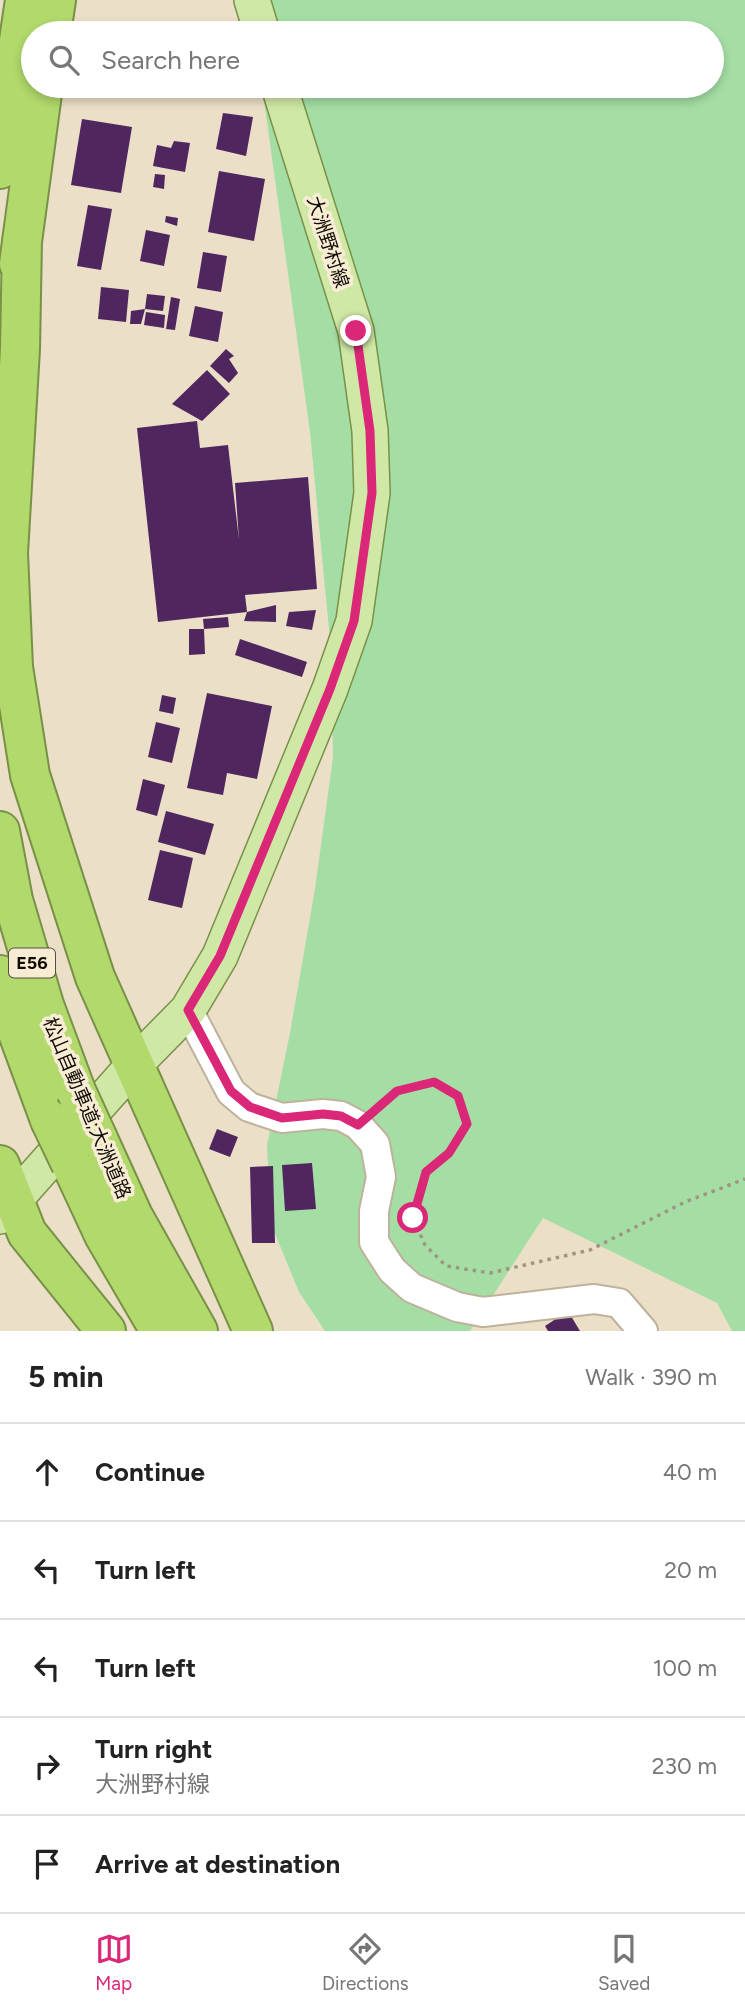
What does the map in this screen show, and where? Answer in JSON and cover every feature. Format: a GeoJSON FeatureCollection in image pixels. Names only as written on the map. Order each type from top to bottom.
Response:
{"type":"FeatureCollection","features":[{"type":"Feature","properties":{"kind":"highway"},"geometry":{"type":"LineString","coordinates":[[22,21],[25,0]]}},
{"type":"Feature","properties":{"kind":"highway"},"geometry":{"type":"LineString","coordinates":[[53,21],[56,0]]}},
{"type":"Feature","properties":{"kind":"highway"},"geometry":{"type":"LineString","coordinates":[[0,169],[21,27]]}},
{"type":"Feature","properties":{"kind":"highway"},"geometry":{"type":"LineString","coordinates":[[0,409],[41,98]]}},
{"type":"Feature","properties":{"kind":"highway"},"geometry":{"type":"LineString","coordinates":[[22,240],[20,349],[8,553],[13,667],[34,788],[94,977],[253,1331]]}},
{"type":"Feature","properties":{"kind":"highway","name":"松山自動車道;大洲道路"},"geometry":{"type":"LineString","coordinates":[[0,831],[13,900],[44,1005],[76,1091],[133,1216],[198,1331]]}},
{"type":"Feature","properties":{"kind":"highway","name":"松山自動車道;大洲道路"},"geometry":{"type":"LineString","coordinates":[[0,975],[12,1017],[50,1120],[104,1235],[160,1331]]}},
{"type":"Feature","properties":{"kind":"highway"},"geometry":{"type":"LineString","coordinates":[[0,1165],[4,1202],[106,1331]]}},
{"type":"Feature","properties":{"kind":"main road"},"geometry":{"type":"LineString","coordinates":[[252,0],[258,21]]}},
{"type":"Feature","properties":{"kind":"main road","name":"大洲野村線"},"geometry":{"type":"LineString","coordinates":[[4,1202],[188,1010],[220,956],[330,689],[354,621],[372,493],[370,431],[356,331],[283,98]]}},
{"type":"Feature","properties":{"kind":"street"},"geometry":{"type":"LineString","coordinates":[[188,1010],[231,1091],[250,1107],[282,1118],[323,1114],[341,1116],[358,1125],[376,1144],[381,1177],[374,1211],[374,1242],[392,1270],[412,1288],[457,1307],[482,1312],[594,1299],[619,1303],[643,1331]]}},
{"type":"Feature","properties":{"kind":"path"},"geometry":{"type":"LineString","coordinates":[[358,1125],[397,1091],[434,1082],[458,1096],[467,1124],[449,1153],[426,1172],[413,1218],[425,1244],[446,1266],[490,1273],[590,1250],[685,1202],[745,1179]]}},
{"type":"Feature","properties":{"kind":"green space"},"geometry":{"type":"Polygon","coordinates":[[[251,0],[745,0],[745,1331],[732,1331],[717,1303],[543,1218],[470,1331],[325,1331],[299,1292],[271,1224],[267,1145],[315,889],[333,757],[331,650],[310,432],[264,98],[724,98],[724,21],[254,21],[251,0]]]}},
{"type":"Feature","properties":{"kind":"building"},"geometry":{"type":"Polygon","coordinates":[[[223,113],[253,117],[246,156],[216,149],[223,113]]]}},
{"type":"Feature","properties":{"kind":"building"},"geometry":{"type":"Polygon","coordinates":[[[82,119],[132,127],[121,193],[71,185],[82,119]]]}},
{"type":"Feature","properties":{"kind":"building"},"geometry":{"type":"Polygon","coordinates":[[[174,141],[190,143],[185,172],[153,166],[157,145],[171,148],[174,141]]]}},
{"type":"Feature","properties":{"kind":"building"},"geometry":{"type":"Polygon","coordinates":[[[219,171],[265,179],[254,241],[208,232],[219,171]]]}},
{"type":"Feature","properties":{"kind":"building"},"geometry":{"type":"Polygon","coordinates":[[[155,174],[165,175],[164,189],[153,187],[155,174]]]}},
{"type":"Feature","properties":{"kind":"building"},"geometry":{"type":"Polygon","coordinates":[[[88,205],[112,209],[101,270],[77,266],[88,205]]]}},
{"type":"Feature","properties":{"kind":"building"},"geometry":{"type":"Polygon","coordinates":[[[166,216],[178,218],[177,226],[165,222],[166,216]]]}},
{"type":"Feature","properties":{"kind":"building"},"geometry":{"type":"Polygon","coordinates":[[[146,230],[170,235],[164,266],[140,261],[146,230]]]}},
{"type":"Feature","properties":{"kind":"building"},"geometry":{"type":"Polygon","coordinates":[[[203,252],[227,256],[221,292],[197,288],[203,252]]]}},
{"type":"Feature","properties":{"kind":"building"},"geometry":{"type":"Polygon","coordinates":[[[101,287],[129,290],[126,322],[98,319],[101,287]]]}},
{"type":"Feature","properties":{"kind":"building"},"geometry":{"type":"Polygon","coordinates":[[[147,294],[165,296],[163,311],[145,309],[147,294]]]}},
{"type":"Feature","properties":{"kind":"building"},"geometry":{"type":"Polygon","coordinates":[[[171,297],[180,299],[175,330],[166,329],[171,297]]]}},
{"type":"Feature","properties":{"kind":"building"},"geometry":{"type":"Polygon","coordinates":[[[195,306],[223,312],[218,342],[189,336],[195,306]]]}},
{"type":"Feature","properties":{"kind":"building"},"geometry":{"type":"Polygon","coordinates":[[[145,309],[141,324],[130,324],[131,311],[145,309]]]}},
{"type":"Feature","properties":{"kind":"building"},"geometry":{"type":"Polygon","coordinates":[[[146,312],[165,315],[164,328],[144,325],[146,312]]]}},
{"type":"Feature","properties":{"kind":"building"},"geometry":{"type":"Polygon","coordinates":[[[226,349],[234,356],[229,359],[238,373],[229,383],[210,366],[226,349]]]}},
{"type":"Feature","properties":{"kind":"building"},"geometry":{"type":"Polygon","coordinates":[[[207,370],[230,394],[202,421],[172,404],[207,370]]]}},
{"type":"Feature","properties":{"kind":"building"},"geometry":{"type":"Polygon","coordinates":[[[197,421],[200,448],[228,445],[239,540],[235,483],[308,477],[317,589],[245,595],[247,612],[158,622],[137,428],[197,421]]]}},
{"type":"Feature","properties":{"kind":"building"},"geometry":{"type":"Polygon","coordinates":[[[276,605],[276,622],[244,621],[247,612],[276,605]]]}},
{"type":"Feature","properties":{"kind":"building"},"geometry":{"type":"Polygon","coordinates":[[[316,610],[312,630],[286,626],[289,612],[316,610]]]}},
{"type":"Feature","properties":{"kind":"building"},"geometry":{"type":"Polygon","coordinates":[[[228,617],[229,627],[204,629],[203,619],[228,617]]]}},
{"type":"Feature","properties":{"kind":"building"},"geometry":{"type":"Polygon","coordinates":[[[189,629],[204,629],[205,654],[189,655],[189,629]]]}},
{"type":"Feature","properties":{"kind":"building"},"geometry":{"type":"Polygon","coordinates":[[[240,639],[307,662],[302,677],[235,655],[240,639]]]}},
{"type":"Feature","properties":{"kind":"building"},"geometry":{"type":"Polygon","coordinates":[[[207,693],[272,706],[257,779],[227,773],[223,795],[187,788],[207,693]]]}},
{"type":"Feature","properties":{"kind":"building"},"geometry":{"type":"Polygon","coordinates":[[[162,695],[176,698],[173,714],[159,711],[162,695]]]}},
{"type":"Feature","properties":{"kind":"building"},"geometry":{"type":"Polygon","coordinates":[[[156,722],[180,728],[172,763],[148,757],[156,722]]]}},
{"type":"Feature","properties":{"kind":"building"},"geometry":{"type":"Polygon","coordinates":[[[143,779],[165,785],[157,816],[136,810],[143,779]]]}},
{"type":"Feature","properties":{"kind":"building"},"geometry":{"type":"Polygon","coordinates":[[[166,811],[214,824],[205,855],[158,842],[166,811]]]}},
{"type":"Feature","properties":{"kind":"building"},"geometry":{"type":"Polygon","coordinates":[[[160,850],[193,858],[182,908],[148,900],[160,850]]]}},
{"type":"Feature","properties":{"kind":"building"},"geometry":{"type":"Polygon","coordinates":[[[217,1129],[238,1137],[230,1157],[209,1149],[217,1129]]]}},
{"type":"Feature","properties":{"kind":"building"},"geometry":{"type":"Polygon","coordinates":[[[312,1163],[316,1209],[285,1211],[282,1165],[312,1163]]]}},
{"type":"Feature","properties":{"kind":"building"},"geometry":{"type":"Polygon","coordinates":[[[273,1166],[275,1243],[252,1243],[250,1167],[273,1166]]]}},
{"type":"Feature","properties":{"kind":"building"},"geometry":{"type":"Polygon","coordinates":[[[568,1311],[580,1331],[548,1331],[545,1326],[568,1311]]]}},
{"type":"Feature","properties":{"kind":"route"},"geometry":{"type":"LineString","coordinates":[[356,331],[370,431],[372,493],[354,621],[330,689],[220,956],[188,1010],[231,1091],[250,1107],[282,1118],[323,1114],[341,1116],[358,1125],[397,1091],[434,1082],[458,1096],[467,1124],[449,1153],[426,1172],[413,1218]]}}]}
